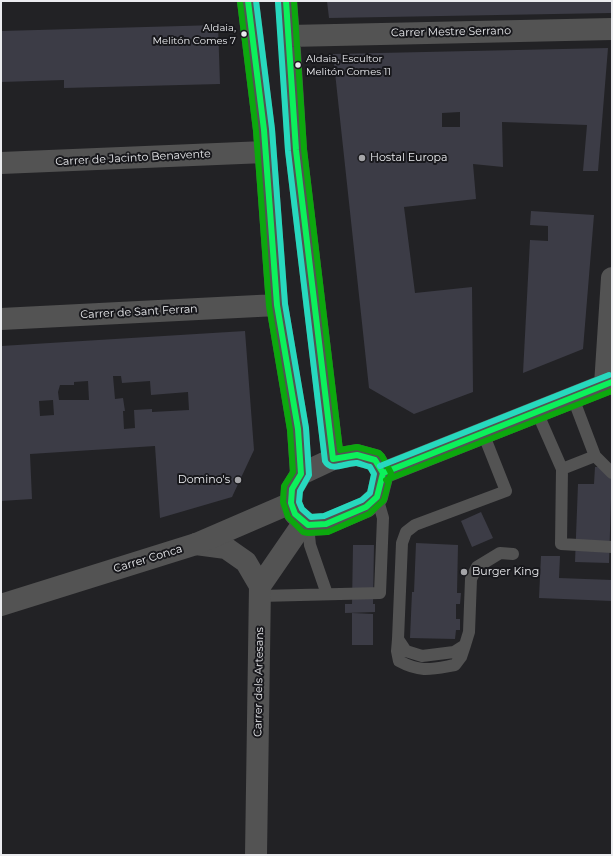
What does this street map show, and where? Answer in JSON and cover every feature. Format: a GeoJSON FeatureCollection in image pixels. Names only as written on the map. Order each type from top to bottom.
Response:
{"type":"FeatureCollection","features":[{"type":"Feature","properties":{"kind":"street"},"geometry":{"type":"LineString","coordinates":[[248,1],[266,152],[277,305],[298,429],[301,474]]}},
{"type":"Feature","properties":{"kind":"street"},"geometry":{"type":"LineString","coordinates":[[286,1],[296,150],[333,459]]}},
{"type":"Feature","properties":{"kind":"street","name":"Carrer Mestre Serrano"},"geometry":{"type":"LineString","coordinates":[[289,36],[612,29]]}},
{"type":"Feature","properties":{"kind":"street","name":"Carrer de Jacinto Benavente"},"geometry":{"type":"LineString","coordinates":[[1,163],[266,152]]}},
{"type":"Feature","properties":{"kind":"street"},"geometry":{"type":"LineString","coordinates":[[383,473],[608,384],[612,278]]}},
{"type":"Feature","properties":{"kind":"street","name":"Carrer de Sant Ferran"},"geometry":{"type":"LineString","coordinates":[[1,319],[277,305]]}},
{"type":"Feature","properties":{"kind":"street"},"geometry":{"type":"LineString","coordinates":[[357,455],[375,460],[383,473],[377,497],[366,507],[326,524],[306,524],[295,514],[291,503],[292,489],[301,474],[333,459],[357,455]]}},
{"type":"Feature","properties":{"kind":"street","name":"Carrer Conca"},"geometry":{"type":"LineString","coordinates":[[1,605],[196,544],[291,503]]}},
{"type":"Feature","properties":{"kind":"street"},"geometry":{"type":"LineString","coordinates":[[196,544],[226,548],[246,562],[260,591],[306,524]]}},
{"type":"Feature","properties":{"kind":"street","name":"Carrer dels Artesans"},"geometry":{"type":"LineString","coordinates":[[256,855],[260,591]]}},
{"type":"Feature","properties":{"kind":"lane"},"geometry":{"type":"LineString","coordinates":[[573,398],[595,456],[612,473]]}},
{"type":"Feature","properties":{"kind":"lane"},"geometry":{"type":"LineString","coordinates":[[537,412],[562,469],[561,544],[612,547]]}},
{"type":"Feature","properties":{"kind":"lane"},"geometry":{"type":"LineString","coordinates":[[483,433],[506,491],[414,525],[406,532],[402,543],[398,639],[406,651],[422,656],[454,652],[465,645],[470,632],[471,580],[477,567],[500,553],[513,554]]}},
{"type":"Feature","properties":{"kind":"lane"},"geometry":{"type":"LineString","coordinates":[[562,469],[595,456]]}},
{"type":"Feature","properties":{"kind":"lane"},"geometry":{"type":"LineString","coordinates":[[260,591],[327,594],[380,593],[382,518],[377,497]]}},
{"type":"Feature","properties":{"kind":"lane"},"geometry":{"type":"LineString","coordinates":[[306,524],[310,545],[327,594]]}},
{"type":"Feature","properties":{"kind":"building"},"geometry":{"type":"Polygon","coordinates":[[[327,1],[612,1],[611,13],[329,18],[327,1]]]}},
{"type":"Feature","properties":{"kind":"building"},"geometry":{"type":"Polygon","coordinates":[[[218,25],[220,84],[64,88],[64,80],[1,82],[1,31],[218,25]]]}},
{"type":"Feature","properties":{"kind":"building"},"geometry":{"type":"Polygon","coordinates":[[[608,48],[598,171],[583,171],[587,125],[502,122],[503,167],[473,164],[476,199],[404,207],[415,293],[472,287],[473,392],[414,414],[369,388],[333,54],[608,48]],[[460,112],[442,113],[442,127],[460,127],[460,112]]]}},
{"type":"Feature","properties":{"kind":"building"},"geometry":{"type":"Polygon","coordinates":[[[531,211],[594,215],[583,349],[523,373],[530,240],[548,241],[548,226],[530,225],[531,211]]]}},
{"type":"Feature","properties":{"kind":"building"},"geometry":{"type":"Polygon","coordinates":[[[245,331],[254,450],[232,497],[160,518],[155,446],[30,454],[32,499],[1,501],[1,346],[245,331]],[[113,376],[115,399],[123,398],[125,411],[123,411],[124,429],[135,428],[134,410],[152,409],[152,412],[189,410],[188,392],[151,395],[150,381],[122,383],[121,376],[113,376]],[[88,381],[74,382],[74,385],[60,385],[58,392],[59,400],[89,400],[88,381]],[[53,400],[39,401],[40,416],[54,415],[53,400]]]}},
{"type":"Feature","properties":{"kind":"building"},"geometry":{"type":"Polygon","coordinates":[[[595,467],[612,467],[609,563],[575,562],[578,484],[594,484],[595,467]]]}},
{"type":"Feature","properties":{"kind":"building"},"geometry":{"type":"Polygon","coordinates":[[[481,512],[493,538],[472,547],[461,521],[481,512]]]}},
{"type":"Feature","properties":{"kind":"building"},"geometry":{"type":"Polygon","coordinates":[[[416,543],[458,545],[457,593],[461,593],[460,604],[456,604],[456,619],[460,619],[460,630],[456,630],[455,639],[410,638],[416,543]]]}},
{"type":"Feature","properties":{"kind":"building"},"geometry":{"type":"Polygon","coordinates":[[[353,545],[374,545],[373,604],[375,604],[375,612],[345,613],[345,604],[352,604],[353,545]]]}},
{"type":"Feature","properties":{"kind":"building"},"geometry":{"type":"Polygon","coordinates":[[[541,556],[560,556],[559,578],[612,580],[612,601],[539,598],[541,556]]]}},
{"type":"Feature","properties":{"kind":"building"},"geometry":{"type":"Polygon","coordinates":[[[352,613],[373,614],[373,645],[352,645],[352,613]]]}},
{"type":"Feature","properties":{"kind":"transit line"},"geometry":{"type":"LineString","coordinates":[[248,1],[264,130],[277,305],[298,429],[301,474],[292,489],[291,503],[295,514],[308,525],[326,524],[366,507],[377,497],[383,473],[375,460],[357,455],[333,459],[296,150],[286,1]]}},
{"type":"Feature","properties":{"kind":"transit line"},"geometry":{"type":"LineString","coordinates":[[256,1],[272,129],[285,304],[306,428],[309,475],[300,491],[299,502],[302,509],[311,517],[324,516],[362,500],[370,493],[374,474],[370,467],[357,463],[335,467],[331,466],[325,461],[288,151],[278,2]]}},
{"type":"Feature","properties":{"kind":"transit line"},"geometry":{"type":"LineString","coordinates":[[240,2],[256,131],[269,306],[290,430],[293,472],[284,486],[283,502],[288,517],[303,532],[308,533],[328,532],[369,514],[384,500],[391,473],[379,453],[357,447],[340,450],[304,149],[294,1]]}},
{"type":"Feature","properties":{"kind":"transit line"},"geometry":{"type":"LineString","coordinates":[[380,466],[609,375]]}},
{"type":"Feature","properties":{"kind":"transit line"},"geometry":{"type":"LineString","coordinates":[[383,473],[612,382]]}},
{"type":"Feature","properties":{"kind":"transit line"},"geometry":{"type":"LineString","coordinates":[[386,480],[612,391]]}},
{"type":"Feature","properties":{"kind":"place","name":"Aldaia, Melitón Comes 7"},"geometry":{"type":"Point","coordinates":[244,34]}},
{"type":"Feature","properties":{"kind":"place","name":"Aldaia, Escultor Melitón Comes 11"},"geometry":{"type":"Point","coordinates":[298,65]}},
{"type":"Feature","properties":{"kind":"place","name":"Hostal Europa"},"geometry":{"type":"Point","coordinates":[362,158]}},
{"type":"Feature","properties":{"kind":"place","name":"Domino's"},"geometry":{"type":"Point","coordinates":[238,480]}},
{"type":"Feature","properties":{"kind":"place","name":"Burger King"},"geometry":{"type":"Point","coordinates":[464,572]}}]}
